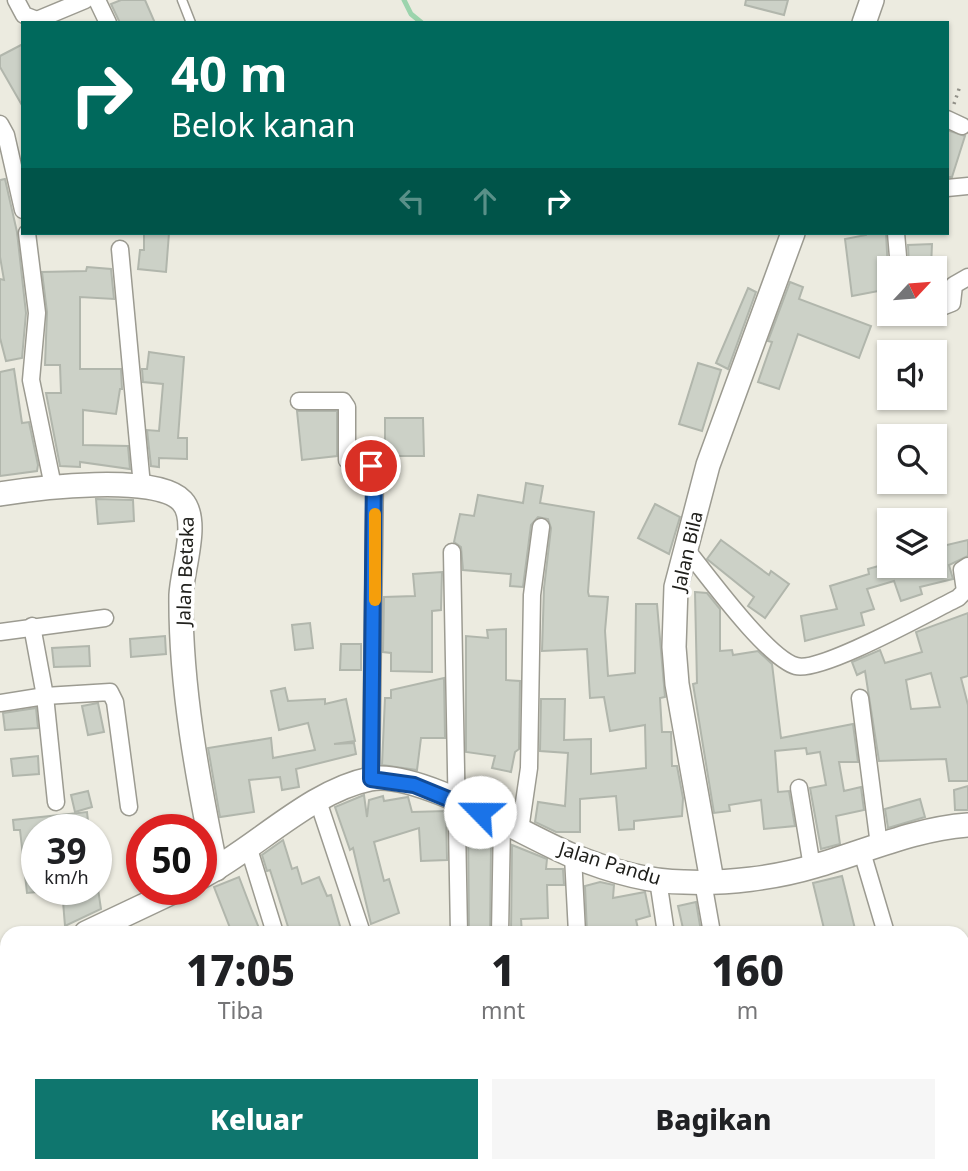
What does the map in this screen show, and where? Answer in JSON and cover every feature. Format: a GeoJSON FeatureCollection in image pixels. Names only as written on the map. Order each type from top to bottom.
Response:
{"type":"FeatureCollection","features":[{"type":"Feature","properties":{"kind":"street"},"geometry":{"type":"LineString","coordinates":[[16,0],[24,15],[37,20],[85,0]]}},
{"type":"Feature","properties":{"kind":"street"},"geometry":{"type":"LineString","coordinates":[[97,0],[107,21]]}},
{"type":"Feature","properties":{"kind":"street"},"geometry":{"type":"LineString","coordinates":[[865,21],[872,0]]}},
{"type":"Feature","properties":{"kind":"street"},"geometry":{"type":"LineString","coordinates":[[949,120],[962,126]]}},
{"type":"Feature","properties":{"kind":"street"},"geometry":{"type":"LineString","coordinates":[[0,124],[6,135],[21,201]]}},
{"type":"Feature","properties":{"kind":"street"},"geometry":{"type":"LineString","coordinates":[[949,188],[968,186]]}},
{"type":"Feature","properties":{"kind":"street"},"geometry":{"type":"LineString","coordinates":[[27,235],[37,313],[30,380],[52,486]]}},
{"type":"Feature","properties":{"kind":"street","name":"Jalan Bila"},"geometry":{"type":"LineString","coordinates":[[707,882],[676,672],[676,587],[708,465],[792,235]]}},
{"type":"Feature","properties":{"kind":"street"},"geometry":{"type":"LineString","coordinates":[[896,235],[898,256]]}},
{"type":"Feature","properties":{"kind":"street"},"geometry":{"type":"LineString","coordinates":[[120,249],[142,486]]}},
{"type":"Feature","properties":{"kind":"street"},"geometry":{"type":"LineString","coordinates":[[947,305],[952,303],[954,285],[968,277]]}},
{"type":"Feature","properties":{"kind":"street"},"geometry":{"type":"LineString","coordinates":[[217,868],[318,801],[371,779],[374,469],[347,460],[347,407],[344,401],[299,401]]}},
{"type":"Feature","properties":{"kind":"street","name":"Jalan Betaka"},"geometry":{"type":"LineString","coordinates":[[0,494],[52,486],[142,486],[174,495],[188,509],[190,520],[181,593],[202,814]]}},
{"type":"Feature","properties":{"kind":"street"},"geometry":{"type":"LineString","coordinates":[[501,926],[511,826],[529,768],[532,595],[541,527]]}},
{"type":"Feature","properties":{"kind":"street"},"geometry":{"type":"LineString","coordinates":[[686,549],[763,641],[792,665],[801,667],[848,652],[958,598],[965,592],[962,570],[968,566]]}},
{"type":"Feature","properties":{"kind":"street"},"geometry":{"type":"LineString","coordinates":[[452,552],[452,679],[459,803],[459,926]]}},
{"type":"Feature","properties":{"kind":"street"},"geometry":{"type":"LineString","coordinates":[[0,632],[105,618]]}},
{"type":"Feature","properties":{"kind":"street"},"geometry":{"type":"LineString","coordinates":[[32,626],[45,696],[56,802]]}},
{"type":"Feature","properties":{"kind":"street"},"geometry":{"type":"LineString","coordinates":[[0,704],[105,690],[113,697],[129,807]]}},
{"type":"Feature","properties":{"kind":"street"},"geometry":{"type":"LineString","coordinates":[[860,698],[871,848],[885,926]]}},
{"type":"Feature","properties":{"kind":"street","name":"Jalan Pandu"},"geometry":{"type":"LineString","coordinates":[[371,779],[414,785],[511,826],[573,856],[658,880],[707,882],[812,867],[917,832],[968,825]]}},
{"type":"Feature","properties":{"kind":"street"},"geometry":{"type":"LineString","coordinates":[[799,788],[812,867]]}},
{"type":"Feature","properties":{"kind":"street"},"geometry":{"type":"LineString","coordinates":[[318,801],[360,926]]}},
{"type":"Feature","properties":{"kind":"street"},"geometry":{"type":"LineString","coordinates":[[249,849],[273,926]]}},
{"type":"Feature","properties":{"kind":"street"},"geometry":{"type":"LineString","coordinates":[[573,856],[577,926]]}},
{"type":"Feature","properties":{"kind":"street"},"geometry":{"type":"LineString","coordinates":[[658,880],[665,926]]}},
{"type":"Feature","properties":{"kind":"street"},"geometry":{"type":"LineString","coordinates":[[707,882],[711,926]]}},
{"type":"Feature","properties":{"kind":"street"},"geometry":{"type":"LineString","coordinates":[[101,926],[145,905]]}},
{"type":"Feature","properties":{"kind":"lane"},"geometry":{"type":"LineString","coordinates":[[182,0],[190,21]]}},
{"type":"Feature","properties":{"kind":"building"},"geometry":{"type":"Polygon","coordinates":[[[121,0],[145,0],[154,21],[119,21],[111,4],[121,0]]]}},
{"type":"Feature","properties":{"kind":"building"},"geometry":{"type":"Polygon","coordinates":[[[746,0],[788,0],[784,15],[745,5],[746,0]]]}},
{"type":"Feature","properties":{"kind":"building"},"geometry":{"type":"Polygon","coordinates":[[[21,45],[21,104],[0,67],[0,56],[21,45]]]}},
{"type":"Feature","properties":{"kind":"building"},"geometry":{"type":"Polygon","coordinates":[[[949,131],[965,136],[952,177],[949,177],[949,131]]]}},
{"type":"Feature","properties":{"kind":"building"},"geometry":{"type":"Polygon","coordinates":[[[5,179],[17,232],[26,313],[22,358],[6,361],[0,338],[0,279],[4,280],[0,257],[0,180],[5,179]]]}},
{"type":"Feature","properties":{"kind":"building"},"geometry":{"type":"Polygon","coordinates":[[[144,235],[169,235],[166,272],[138,269],[140,250],[144,250],[144,235]]]}},
{"type":"Feature","properties":{"kind":"building"},"geometry":{"type":"Polygon","coordinates":[[[886,235],[887,256],[877,256],[877,291],[852,296],[845,239],[886,235]]]}},
{"type":"Feature","properties":{"kind":"building"},"geometry":{"type":"Polygon","coordinates":[[[932,244],[932,256],[908,256],[908,245],[932,244]]]}},
{"type":"Feature","properties":{"kind":"building"},"geometry":{"type":"Polygon","coordinates":[[[87,267],[111,269],[114,299],[80,297],[80,369],[121,369],[122,389],[116,414],[83,410],[83,445],[128,446],[130,469],[80,462],[80,467],[60,466],[46,393],[61,393],[60,365],[45,365],[47,312],[42,272],[86,271],[87,267]]]}},
{"type":"Feature","properties":{"kind":"building"},"geometry":{"type":"Polygon","coordinates":[[[790,282],[803,287],[799,299],[871,326],[859,358],[798,334],[779,389],[758,382],[772,342],[768,341],[790,282]]]}},
{"type":"Feature","properties":{"kind":"building"},"geometry":{"type":"Polygon","coordinates":[[[748,288],[756,292],[728,369],[716,363],[748,288]]]}},
{"type":"Feature","properties":{"kind":"building"},"geometry":{"type":"Polygon","coordinates":[[[149,352],[184,357],[178,438],[187,438],[187,459],[159,458],[159,467],[151,466],[147,430],[159,431],[163,384],[143,382],[142,369],[147,369],[149,352]]]}},
{"type":"Feature","properties":{"kind":"building"},"geometry":{"type":"Polygon","coordinates":[[[698,363],[721,370],[702,431],[679,424],[698,363]]]}},
{"type":"Feature","properties":{"kind":"building"},"geometry":{"type":"Polygon","coordinates":[[[14,369],[22,423],[29,422],[38,465],[37,471],[0,476],[0,372],[14,369]]]}},
{"type":"Feature","properties":{"kind":"building"},"geometry":{"type":"Polygon","coordinates":[[[297,411],[337,411],[337,456],[302,460],[297,411]]]}},
{"type":"Feature","properties":{"kind":"building"},"geometry":{"type":"Polygon","coordinates":[[[385,418],[423,418],[424,456],[385,456],[385,418]]]}},
{"type":"Feature","properties":{"kind":"building"},"geometry":{"type":"Polygon","coordinates":[[[526,483],[543,486],[540,503],[594,512],[588,592],[589,596],[608,597],[605,631],[608,676],[635,673],[636,604],[657,604],[665,697],[660,698],[662,732],[671,732],[672,766],[677,766],[683,798],[682,816],[634,821],[634,829],[619,830],[616,796],[580,799],[580,832],[556,832],[535,822],[538,802],[565,806],[568,753],[540,751],[541,699],[565,699],[564,740],[591,739],[591,774],[646,768],[645,725],[610,731],[604,697],[590,698],[587,649],[542,651],[544,588],[551,528],[548,519],[538,517],[531,525],[523,587],[510,586],[511,574],[463,570],[461,547],[454,542],[460,514],[474,516],[478,495],[523,503],[526,483]]]}},
{"type":"Feature","properties":{"kind":"building"},"geometry":{"type":"Polygon","coordinates":[[[96,499],[133,500],[134,521],[98,524],[96,499]]]}},
{"type":"Feature","properties":{"kind":"building"},"geometry":{"type":"Polygon","coordinates":[[[655,504],[680,517],[669,554],[638,538],[655,504]]]}},
{"type":"Feature","properties":{"kind":"building"},"geometry":{"type":"Polygon","coordinates":[[[721,540],[769,575],[771,571],[789,584],[765,618],[748,606],[754,597],[707,559],[721,540]]]}},
{"type":"Feature","properties":{"kind":"building"},"geometry":{"type":"Polygon","coordinates":[[[968,540],[968,556],[949,565],[953,579],[920,587],[922,594],[901,601],[894,581],[867,589],[874,609],[861,613],[864,625],[805,641],[801,616],[837,609],[830,586],[869,574],[868,569],[877,566],[877,578],[947,578],[947,545],[968,540]]]}},
{"type":"Feature","properties":{"kind":"building"},"geometry":{"type":"Polygon","coordinates":[[[442,572],[441,610],[432,611],[432,672],[391,671],[391,653],[383,652],[384,597],[415,596],[413,574],[442,572]]]}},
{"type":"Feature","properties":{"kind":"building"},"geometry":{"type":"Polygon","coordinates":[[[695,592],[707,593],[720,609],[720,651],[732,650],[733,655],[758,651],[772,664],[781,738],[853,724],[858,762],[839,762],[844,791],[861,787],[864,810],[836,816],[840,844],[821,849],[810,788],[826,785],[820,752],[807,754],[806,748],[775,751],[778,792],[789,791],[795,826],[764,829],[761,800],[729,805],[730,811],[714,813],[693,684],[697,683],[695,592]]]}},
{"type":"Feature","properties":{"kind":"building"},"geometry":{"type":"Polygon","coordinates":[[[968,613],[968,676],[961,678],[968,705],[968,781],[949,781],[946,759],[879,761],[865,671],[857,675],[852,662],[880,650],[885,663],[922,652],[916,632],[968,613]],[[931,673],[906,680],[911,709],[940,707],[931,673]]]}},
{"type":"Feature","properties":{"kind":"building"},"geometry":{"type":"Polygon","coordinates":[[[310,623],[313,648],[295,650],[292,625],[310,623]]]}},
{"type":"Feature","properties":{"kind":"building"},"geometry":{"type":"Polygon","coordinates":[[[506,629],[506,680],[520,681],[519,749],[515,752],[511,772],[492,768],[495,756],[466,752],[466,636],[488,638],[487,630],[506,629]]]}},
{"type":"Feature","properties":{"kind":"building"},"geometry":{"type":"Polygon","coordinates":[[[165,636],[166,654],[131,657],[130,639],[165,636]]]}},
{"type":"Feature","properties":{"kind":"building"},"geometry":{"type":"Polygon","coordinates":[[[341,644],[361,644],[361,670],[340,670],[341,644]]]}},
{"type":"Feature","properties":{"kind":"building"},"geometry":{"type":"Polygon","coordinates":[[[89,646],[90,666],[54,667],[52,648],[89,646]]]}},
{"type":"Feature","properties":{"kind":"building"},"geometry":{"type":"Polygon","coordinates":[[[444,678],[445,738],[421,738],[417,770],[382,765],[385,698],[391,698],[391,690],[444,678]]]}},
{"type":"Feature","properties":{"kind":"building"},"geometry":{"type":"Polygon","coordinates":[[[285,688],[288,701],[325,699],[325,704],[346,699],[355,741],[334,744],[354,743],[356,754],[296,769],[299,787],[282,790],[280,777],[249,780],[254,812],[220,817],[208,748],[271,738],[273,758],[315,750],[308,723],[279,730],[271,691],[285,688]]]}},
{"type":"Feature","properties":{"kind":"building"},"geometry":{"type":"Polygon","coordinates":[[[98,703],[104,732],[88,735],[82,706],[98,703]]]}},
{"type":"Feature","properties":{"kind":"building"},"geometry":{"type":"Polygon","coordinates":[[[36,708],[38,728],[5,730],[3,713],[36,708]]]}},
{"type":"Feature","properties":{"kind":"building"},"geometry":{"type":"Polygon","coordinates":[[[38,756],[39,774],[13,776],[11,759],[38,756]]]}},
{"type":"Feature","properties":{"kind":"building"},"geometry":{"type":"Polygon","coordinates":[[[968,786],[968,810],[955,810],[954,790],[968,786]]]}},
{"type":"Feature","properties":{"kind":"building"},"geometry":{"type":"Polygon","coordinates":[[[88,791],[92,807],[75,812],[71,795],[88,791]]]}},
{"type":"Feature","properties":{"kind":"building"},"geometry":{"type":"Polygon","coordinates":[[[364,795],[367,817],[369,800],[383,796],[384,801],[408,797],[412,812],[446,811],[447,860],[421,861],[419,828],[374,842],[384,881],[389,879],[399,913],[371,924],[353,848],[350,850],[335,807],[364,795]]]}},
{"type":"Feature","properties":{"kind":"building"},"geometry":{"type":"Polygon","coordinates":[[[920,799],[925,817],[888,828],[885,809],[920,799]]]}},
{"type":"Feature","properties":{"kind":"building"},"geometry":{"type":"Polygon","coordinates":[[[21,819],[21,839],[20,830],[14,830],[13,820],[21,819]]]}},
{"type":"Feature","properties":{"kind":"building"},"geometry":{"type":"Polygon","coordinates":[[[468,826],[488,830],[488,845],[491,845],[490,926],[469,926],[468,826]]]}},
{"type":"Feature","properties":{"kind":"building"},"geometry":{"type":"Polygon","coordinates":[[[283,840],[292,869],[297,867],[302,884],[319,877],[327,896],[331,895],[340,926],[288,926],[270,870],[267,871],[262,855],[283,840]]]}},
{"type":"Feature","properties":{"kind":"building"},"geometry":{"type":"Polygon","coordinates":[[[512,845],[547,859],[546,869],[563,869],[564,885],[547,885],[548,918],[521,919],[522,926],[511,926],[512,845]]]}},
{"type":"Feature","properties":{"kind":"building"},"geometry":{"type":"Polygon","coordinates":[[[842,876],[854,926],[823,926],[813,883],[842,876]]]}},
{"type":"Feature","properties":{"kind":"building"},"geometry":{"type":"Polygon","coordinates":[[[239,877],[258,926],[229,926],[217,895],[217,886],[239,877]]]}},
{"type":"Feature","properties":{"kind":"building"},"geometry":{"type":"Polygon","coordinates":[[[600,882],[614,885],[613,898],[645,892],[650,916],[636,920],[637,926],[587,926],[585,886],[600,882]]]}},
{"type":"Feature","properties":{"kind":"building"},"geometry":{"type":"Polygon","coordinates":[[[696,902],[700,926],[682,926],[678,906],[696,902]]]}},
{"type":"Feature","properties":{"kind":"building"},"geometry":{"type":"Polygon","coordinates":[[[63,905],[100,905],[101,909],[65,926],[63,905]]]}},
{"type":"Feature","properties":{"kind":"waterway"},"geometry":{"type":"LineString","coordinates":[[404,0],[411,14],[420,21]]}},
{"type":"Feature","properties":{"kind":"slow traffic"},"geometry":{"type":"LineString","coordinates":[[375,514],[375,600]]}},
{"type":"Feature","properties":{"kind":"route"},"geometry":{"type":"LineString","coordinates":[[371,466],[374,469],[375,589],[371,779],[414,785],[480,812]]}}]}
